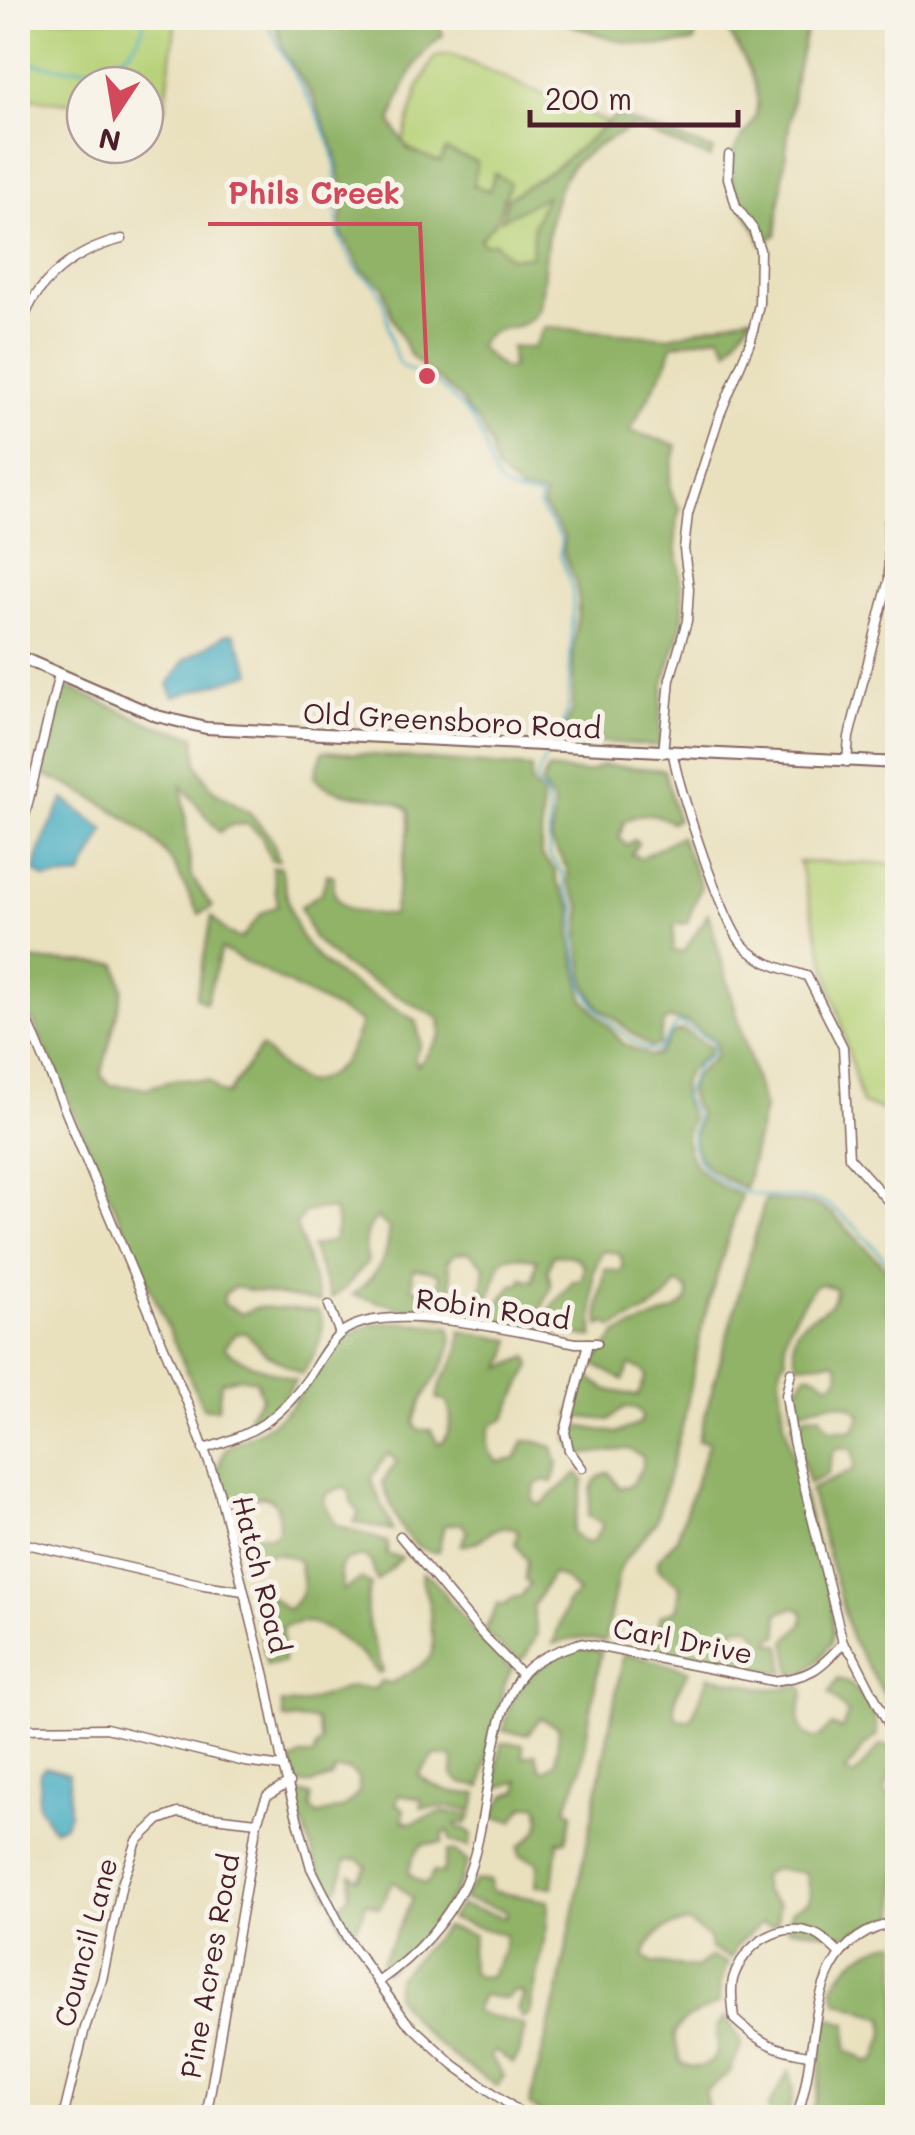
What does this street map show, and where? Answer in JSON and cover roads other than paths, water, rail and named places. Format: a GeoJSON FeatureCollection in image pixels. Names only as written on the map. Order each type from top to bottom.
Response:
{"type":"FeatureCollection","features":[{"type":"Feature","properties":{"kind":"street"},"geometry":{"type":"LineString","coordinates":[[729,154],[728,178],[736,206],[753,229],[760,250],[759,304],[751,340],[720,414],[688,514],[684,549],[689,589],[687,621],[670,679],[668,753],[742,945],[768,964],[807,976],[843,1046],[849,1156],[898,1212]]}},
{"type":"Feature","properties":{"kind":"street"},"geometry":{"type":"LineString","coordinates":[[18,345],[25,314],[50,278],[80,254],[122,239]]}},
{"type":"Feature","properties":{"kind":"street"},"geometry":{"type":"LineString","coordinates":[[847,762],[849,737],[889,579],[888,523],[898,500]]}},
{"type":"Feature","properties":{"kind":"street","name":"Old Greensboro Road"},"geometry":{"type":"LineString","coordinates":[[18,656],[156,716],[206,728],[898,764]]}},
{"type":"Feature","properties":{"kind":"street"},"geometry":{"type":"LineString","coordinates":[[18,846],[59,674]]}},
{"type":"Feature","properties":{"kind":"street","name":"Hatch Road"},"geometry":{"type":"LineString","coordinates":[[18,988],[25,1014],[190,1407],[219,1491],[283,1767],[311,1868],[348,1940],[406,2021],[480,2085],[528,2118]]}},
{"type":"Feature","properties":{"kind":"street"},"geometry":{"type":"LineString","coordinates":[[204,1449],[242,1436],[282,1411],[340,1334],[330,1305]]}},
{"type":"Feature","properties":{"kind":"street","name":"Robin Road"},"geometry":{"type":"LineString","coordinates":[[340,1334],[364,1321],[396,1317],[593,1343],[565,1432],[569,1450],[582,1468]]}},
{"type":"Feature","properties":{"kind":"street"},"geometry":{"type":"LineString","coordinates":[[792,1372],[786,1396],[793,1442],[843,1643],[891,1729]]}},
{"type":"Feature","properties":{"kind":"street"},"geometry":{"type":"LineString","coordinates":[[378,1982],[443,1921],[464,1883],[506,1708],[522,1674],[482,1634],[400,1536]]}},
{"type":"Feature","properties":{"kind":"street"},"geometry":{"type":"LineString","coordinates":[[18,1542],[243,1591]]}},
{"type":"Feature","properties":{"kind":"street","name":"Carl Drive"},"geometry":{"type":"LineString","coordinates":[[522,1674],[555,1652],[580,1643],[773,1681],[802,1678],[824,1665],[843,1643]]}},
{"type":"Feature","properties":{"kind":"street"},"geometry":{"type":"LineString","coordinates":[[18,1729],[106,1728],[245,1762],[283,1767]]}},
{"type":"Feature","properties":{"kind":"street"},"geometry":{"type":"LineString","coordinates":[[257,1822],[267,1796],[289,1783]]}},
{"type":"Feature","properties":{"kind":"street","name":"Council Lane"},"geometry":{"type":"LineString","coordinates":[[63,2118],[85,2028],[102,1980],[122,1884],[137,1841],[159,1820],[178,1813],[257,1822]]}},
{"type":"Feature","properties":{"kind":"street","name":"Pine Acres Road"},"geometry":{"type":"LineString","coordinates":[[206,2118],[257,1822]]}},
{"type":"Feature","properties":{"kind":"street"},"geometry":{"type":"LineString","coordinates":[[796,2118],[828,1969],[864,1934],[898,1922]]}},
{"type":"Feature","properties":{"kind":"street"},"geometry":{"type":"LineString","coordinates":[[809,2056],[757,2041],[734,2019],[734,1978],[746,1953],[760,1939],[787,1930],[815,1934],[840,1954]]}},
{"type":"Feature","properties":{"kind":"water"},"geometry":{"type":"Polygon","coordinates":[[[234,633],[252,673],[174,697],[168,685],[185,660],[234,633]]]}},
{"type":"Feature","properties":{"kind":"water"},"geometry":{"type":"Polygon","coordinates":[[[64,799],[105,830],[81,876],[45,879],[35,872],[37,862],[64,799]]]}},
{"type":"Feature","properties":{"kind":"water"},"geometry":{"type":"Polygon","coordinates":[[[45,1767],[69,1774],[69,1815],[63,1826],[53,1829],[38,1805],[40,1772],[45,1767]]]}},
{"type":"Feature","properties":{"kind":"waterway"},"geometry":{"type":"LineString","coordinates":[[18,59],[75,68],[112,61],[127,52],[138,38],[145,18]]}},
{"type":"Feature","properties":{"kind":"waterway"},"geometry":{"type":"LineString","coordinates":[[267,18],[331,147],[336,168],[339,235],[356,267],[380,293],[397,359],[407,369],[434,381],[461,407],[483,439],[498,482],[520,494],[540,497],[540,509],[561,538],[560,554],[573,602],[568,711],[556,740]]}},
{"type":"Feature","properties":{"kind":"waterway"},"geometry":{"type":"LineString","coordinates":[[547,753],[535,782],[545,793],[549,812],[549,855],[563,874],[565,888],[576,907],[575,944],[584,988],[618,1030],[644,1049],[658,1051],[678,1022],[713,1042],[712,1055],[697,1065],[684,1097],[696,1118],[693,1136],[702,1165],[712,1176],[741,1191],[813,1200],[836,1210],[888,1264],[898,1314]]}},
{"type":"Feature","properties":{"kind":"place","name":"Phils Creek"},"geometry":{"type":"Point","coordinates":[427,376]}}]}
